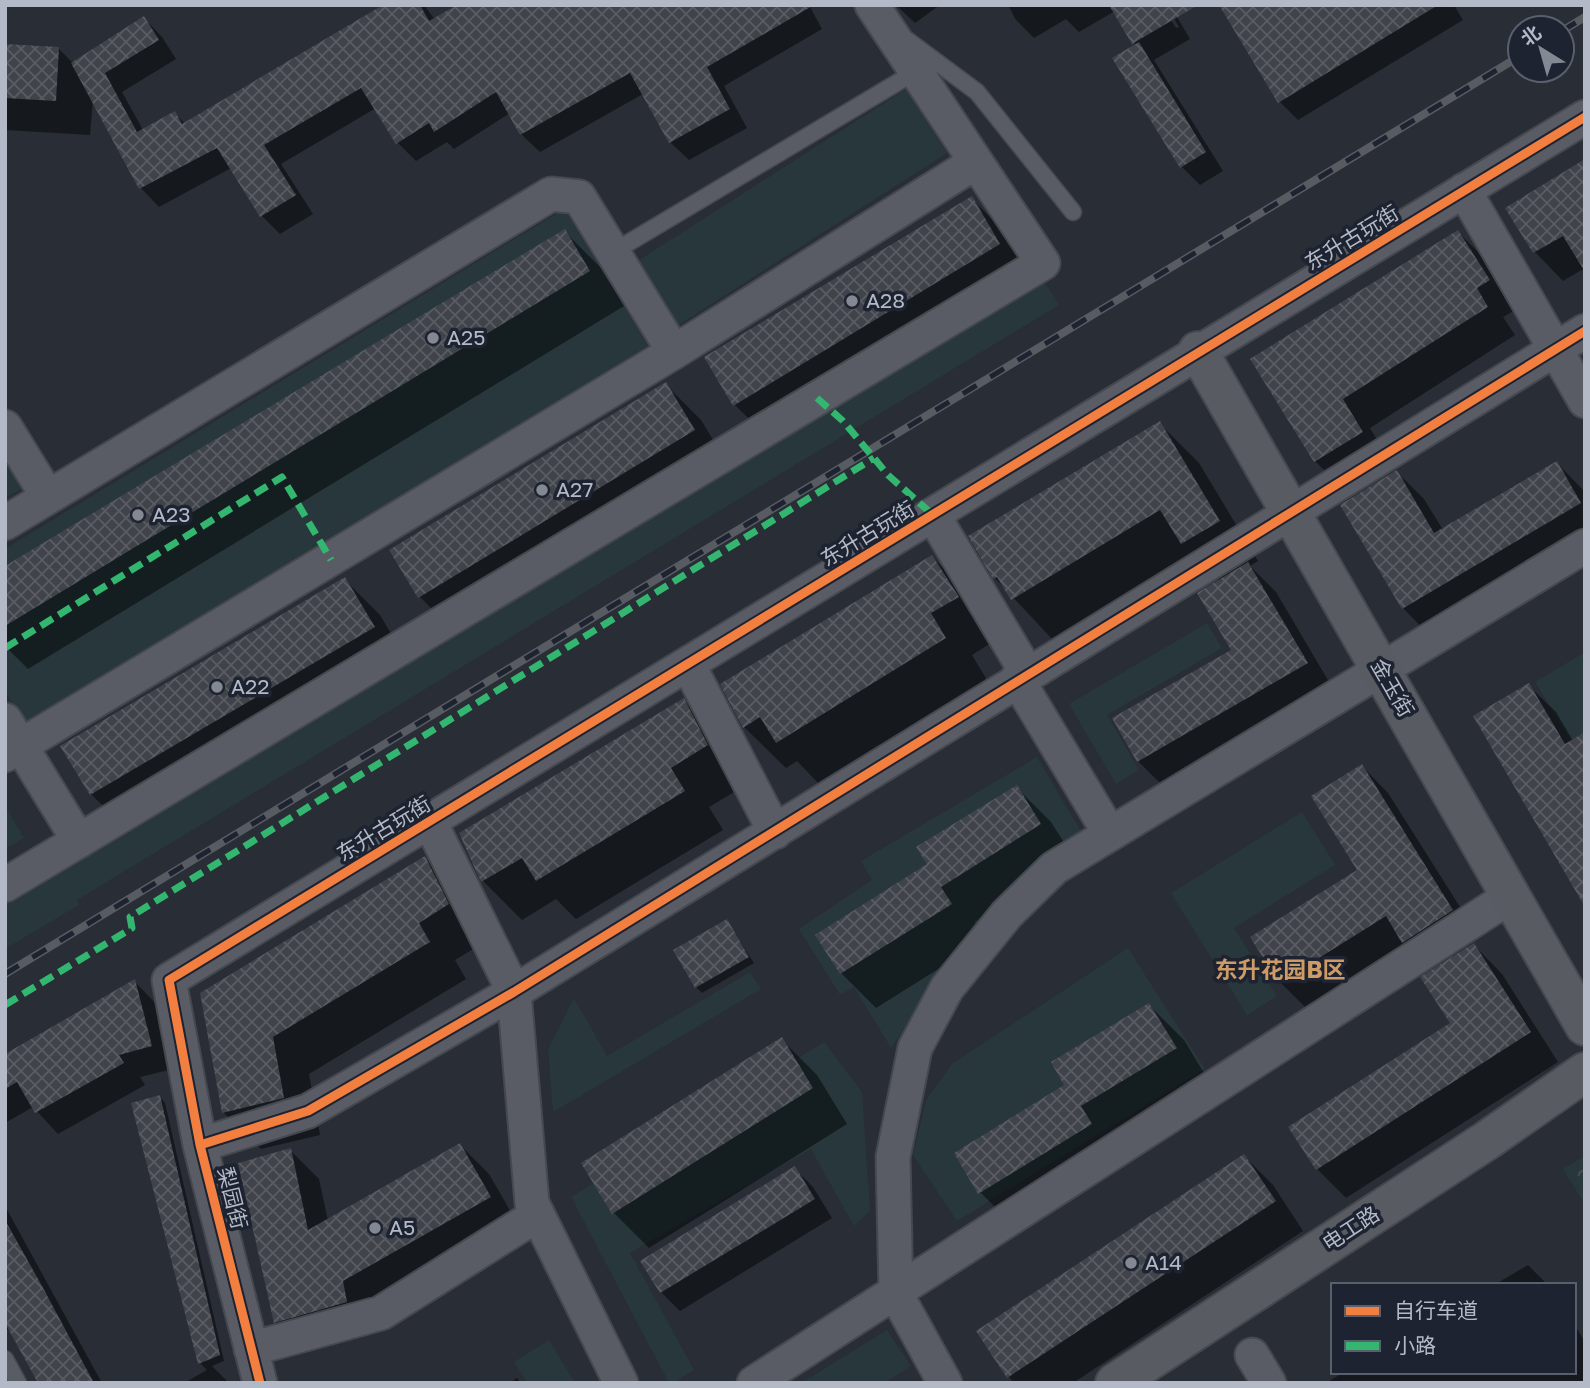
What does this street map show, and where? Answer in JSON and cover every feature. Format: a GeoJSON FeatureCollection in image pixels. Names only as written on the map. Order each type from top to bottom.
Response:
{"type":"FeatureCollection","features":[{"type":"Feature","properties":{"kind":"street"},"geometry":{"type":"LineString","coordinates":[[5,885],[1043,263],[877,13]]}},
{"type":"Feature","properties":{"kind":"street","name":"东升古玩街"},"geometry":{"type":"LineString","coordinates":[[169,980],[1585,117]]}},
{"type":"Feature","properties":{"kind":"street"},"geometry":{"type":"LineString","coordinates":[[79,841],[11,741],[674,352],[976,162]]}},
{"type":"Feature","properties":{"kind":"street"},"geometry":{"type":"LineString","coordinates":[[1464,190],[1585,401]]}},
{"type":"Feature","properties":{"kind":"street"},"geometry":{"type":"LineString","coordinates":[[5,523],[551,194],[579,197],[674,352]]}},
{"type":"Feature","properties":{"kind":"street"},"geometry":{"type":"LineString","coordinates":[[200,1145],[308,1111],[514,992],[1022,676],[1585,331]]}},
{"type":"Feature","properties":{"kind":"street","name":"金玉街"},"geometry":{"type":"LineString","coordinates":[[1198,351],[1585,1026]]}},
{"type":"Feature","properties":{"kind":"street"},"geometry":{"type":"LineString","coordinates":[[5,427],[48,497]]}},
{"type":"Feature","properties":{"kind":"street"},"geometry":{"type":"LineString","coordinates":[[933,515],[1110,834]]}},
{"type":"Feature","properties":{"kind":"street"},"geometry":{"type":"LineString","coordinates":[[945,1383],[896,1294],[893,1157],[915,1048],[947,988],[1007,914],[1054,868],[1585,547]]}},
{"type":"Feature","properties":{"kind":"street"},"geometry":{"type":"LineString","coordinates":[[688,664],[775,832]]}},
{"type":"Feature","properties":{"kind":"street"},"geometry":{"type":"LineString","coordinates":[[430,822],[514,992],[532,1203],[621,1383]]}},
{"type":"Feature","properties":{"kind":"street"},"geometry":{"type":"LineString","coordinates":[[754,1383],[896,1294],[1511,895]]}},
{"type":"Feature","properties":{"kind":"street","name":"梨园街"},"geometry":{"type":"LineString","coordinates":[[169,980],[200,1145],[260,1383]]}},
{"type":"Feature","properties":{"kind":"street","name":"电工路"},"geometry":{"type":"LineString","coordinates":[[1115,1383],[1486,1141],[1585,1072]]}},
{"type":"Feature","properties":{"kind":"street"},"geometry":{"type":"LineString","coordinates":[[251,1349],[382,1313],[537,1215]]}},
{"type":"Feature","properties":{"kind":"lane"},"geometry":{"type":"LineString","coordinates":[[877,13],[977,92],[1073,212]]}},
{"type":"Feature","properties":{"kind":"lane"},"geometry":{"type":"LineString","coordinates":[[613,252],[915,72]]}},
{"type":"Feature","properties":{"kind":"lane"},"geometry":{"type":"LineString","coordinates":[[5,1359],[18,1383]]}},
{"type":"Feature","properties":{"kind":"green space"},"geometry":{"type":"Polygon","coordinates":[[[906,89],[947,153],[677,326],[636,262],[906,89]]]}},
{"type":"Feature","properties":{"kind":"green space"},"geometry":{"type":"Polygon","coordinates":[[[564,209],[648,346],[26,726],[5,691],[5,549],[564,209]]]}},
{"type":"Feature","properties":{"kind":"green space"},"geometry":{"type":"Polygon","coordinates":[[[1043,280],[1059,305],[77,900],[79,905],[5,949],[5,904],[1043,280]]]}},
{"type":"Feature","properties":{"kind":"green space"},"geometry":{"type":"Polygon","coordinates":[[[5,446],[29,485],[5,498],[5,446]]]}},
{"type":"Feature","properties":{"kind":"green space"},"geometry":{"type":"Polygon","coordinates":[[[1207,623],[1222,648],[1107,715],[1139,770],[1116,784],[1069,704],[1207,623]]]}},
{"type":"Feature","properties":{"kind":"green space"},"geometry":{"type":"Polygon","coordinates":[[[1585,652],[1585,765],[1535,682],[1585,652]]]}},
{"type":"Feature","properties":{"kind":"green space"},"geometry":{"type":"Polygon","coordinates":[[[1037,757],[1086,840],[981,919],[891,1048],[854,987],[840,995],[799,929],[872,880],[861,861],[1037,757]]]}},
{"type":"Feature","properties":{"kind":"green space"},"geometry":{"type":"Polygon","coordinates":[[[5,806],[24,838],[5,849],[5,806]]]}},
{"type":"Feature","properties":{"kind":"green space"},"geometry":{"type":"Polygon","coordinates":[[[1302,812],[1335,865],[1234,928],[1277,996],[1247,1015],[1171,893],[1302,812]]]}},
{"type":"Feature","properties":{"kind":"green space"},"geometry":{"type":"Polygon","coordinates":[[[1128,948],[1205,1069],[957,1221],[913,1155],[926,1100],[952,1064],[1128,948]]]}},
{"type":"Feature","properties":{"kind":"green space"},"geometry":{"type":"Polygon","coordinates":[[[750,972],[761,989],[553,1112],[548,1049],[574,998],[607,1056],[750,972]]]}},
{"type":"Feature","properties":{"kind":"green space"},"geometry":{"type":"Polygon","coordinates":[[[824,1042],[862,1092],[870,1211],[854,1226],[811,1149],[630,1253],[694,1370],[674,1383],[669,1383],[571,1197],[824,1042]]]}},
{"type":"Feature","properties":{"kind":"green space"},"geometry":{"type":"Polygon","coordinates":[[[1585,1156],[1585,1204],[1563,1169],[1585,1156]]]}},
{"type":"Feature","properties":{"kind":"green space"},"geometry":{"type":"Polygon","coordinates":[[[887,1330],[911,1366],[884,1383],[801,1383],[887,1330]]]}},
{"type":"Feature","properties":{"kind":"green space"},"geometry":{"type":"Polygon","coordinates":[[[549,1340],[575,1383],[527,1383],[514,1362],[549,1340]]]}},
{"type":"Feature","properties":{"kind":"building"},"geometry":{"type":"Polygon","coordinates":[[[383,5],[420,5],[429,21],[457,5],[814,5],[707,67],[730,109],[669,143],[630,73],[520,135],[496,92],[434,132],[429,123],[396,144],[361,88],[264,145],[296,195],[260,217],[217,148],[139,189],[71,63],[144,16],[159,40],[105,73],[137,132],[175,111],[182,124],[383,5]]]}},
{"type":"Feature","properties":{"kind":"building"},"geometry":{"type":"Polygon","coordinates":[[[1109,5],[1198,5],[1132,44],[1109,5]]]}},
{"type":"Feature","properties":{"kind":"building"},"geometry":{"type":"Polygon","coordinates":[[[1219,5],[1438,5],[1278,103],[1219,5]]]}},
{"type":"Feature","properties":{"kind":"building"},"geometry":{"type":"Polygon","coordinates":[[[1139,42],[1206,152],[1180,168],[1112,58],[1139,42]]]}},
{"type":"Feature","properties":{"kind":"building"},"geometry":{"type":"Polygon","coordinates":[[[5,44],[59,47],[56,101],[5,98],[5,44]]]}},
{"type":"Feature","properties":{"kind":"building"},"geometry":{"type":"Polygon","coordinates":[[[1585,159],[1585,272],[1563,236],[1533,253],[1505,208],[1585,159]]]}},
{"type":"Feature","properties":{"kind":"building","name":"A28"},"geometry":{"type":"Polygon","coordinates":[[[972,196],[1000,244],[733,406],[704,357],[972,196]]]}},
{"type":"Feature","properties":{"kind":"building"},"geometry":{"type":"Polygon","coordinates":[[[565,229],[590,271],[5,626],[5,566],[565,229]]]}},
{"type":"Feature","properties":{"kind":"building"},"geometry":{"type":"Polygon","coordinates":[[[1458,230],[1490,280],[1477,288],[1488,307],[1343,399],[1363,432],[1314,462],[1250,359],[1458,230]]]}},
{"type":"Feature","properties":{"kind":"building","name":"A27"},"geometry":{"type":"Polygon","coordinates":[[[666,382],[695,430],[418,598],[389,550],[666,382]]]}},
{"type":"Feature","properties":{"kind":"building"},"geometry":{"type":"Polygon","coordinates":[[[1160,421],[1220,521],[1181,544],[1160,510],[1011,600],[997,577],[993,579],[968,536],[1160,421]]]}},
{"type":"Feature","properties":{"kind":"building"},"geometry":{"type":"Polygon","coordinates":[[[1557,461],[1581,503],[1402,609],[1340,505],[1397,470],[1434,533],[1557,461]]]}},
{"type":"Feature","properties":{"kind":"building"},"geometry":{"type":"Polygon","coordinates":[[[932,555],[959,597],[931,613],[946,638],[776,743],[760,717],[743,728],[720,684],[932,555]]]}},
{"type":"Feature","properties":{"kind":"building"},"geometry":{"type":"Polygon","coordinates":[[[1248,562],[1308,663],[1137,762],[1112,718],[1231,650],[1197,593],[1248,562]]]}},
{"type":"Feature","properties":{"kind":"building","name":"A22"},"geometry":{"type":"Polygon","coordinates":[[[345,577],[375,627],[90,795],[60,746],[345,577]]]}},
{"type":"Feature","properties":{"kind":"building"},"geometry":{"type":"Polygon","coordinates":[[[1529,683],[1565,744],[1585,732],[1585,907],[1473,716],[1529,683]]]}},
{"type":"Feature","properties":{"kind":"building"},"geometry":{"type":"Polygon","coordinates":[[[684,698],[708,745],[671,768],[685,791],[536,881],[522,858],[481,882],[459,833],[684,698]]]}},
{"type":"Feature","properties":{"kind":"building"},"geometry":{"type":"Polygon","coordinates":[[[1362,764],[1453,910],[1402,943],[1386,916],[1279,983],[1250,937],[1357,870],[1311,796],[1362,764]]]}},
{"type":"Feature","properties":{"kind":"building"},"geometry":{"type":"Polygon","coordinates":[[[1017,785],[1041,824],[941,887],[952,904],[840,974],[815,935],[927,864],[916,847],[1017,785]]]}},
{"type":"Feature","properties":{"kind":"building"},"geometry":{"type":"Polygon","coordinates":[[[425,856],[449,904],[419,923],[430,942],[273,1037],[284,1098],[222,1113],[200,993],[425,856]]]}},
{"type":"Feature","properties":{"kind":"building"},"geometry":{"type":"Polygon","coordinates":[[[727,919],[749,957],[695,988],[673,950],[727,919]]]}},
{"type":"Feature","properties":{"kind":"building"},"geometry":{"type":"Polygon","coordinates":[[[1474,943],[1531,1032],[1316,1170],[1288,1127],[1450,1023],[1420,977],[1474,943]]]}},
{"type":"Feature","properties":{"kind":"building"},"geometry":{"type":"Polygon","coordinates":[[[135,979],[152,1046],[119,1055],[124,1063],[35,1113],[17,1082],[5,1089],[5,1054],[135,979]]]}},
{"type":"Feature","properties":{"kind":"building"},"geometry":{"type":"Polygon","coordinates":[[[1149,1003],[1177,1048],[1081,1106],[1092,1124],[978,1194],[954,1153],[1064,1085],[1051,1062],[1149,1003]]]}},
{"type":"Feature","properties":{"kind":"building"},"geometry":{"type":"Polygon","coordinates":[[[782,1037],[813,1088],[612,1214],[581,1163],[782,1037]]]}},
{"type":"Feature","properties":{"kind":"building"},"geometry":{"type":"Polygon","coordinates":[[[160,1095],[220,1355],[198,1364],[131,1103],[160,1095]]]}},
{"type":"Feature","properties":{"kind":"building","name":"A5"},"geometry":{"type":"Polygon","coordinates":[[[460,1143],[491,1197],[343,1281],[347,1302],[274,1323],[238,1163],[291,1148],[308,1230],[460,1143]]]}},
{"type":"Feature","properties":{"kind":"building","name":"A14"},"geometry":{"type":"Polygon","coordinates":[[[1244,1154],[1276,1201],[1007,1378],[976,1331],[1244,1154]]]}},
{"type":"Feature","properties":{"kind":"building"},"geometry":{"type":"Polygon","coordinates":[[[795,1166],[815,1199],[660,1293],[640,1261],[795,1166]]]}},
{"type":"Feature","properties":{"kind":"building"},"geometry":{"type":"Polygon","coordinates":[[[5,1220],[94,1383],[38,1383],[5,1323],[5,1220]]]}},
{"type":"Feature","properties":{"kind":"railway"},"geometry":{"type":"LineString","coordinates":[[1576,22],[1585,17]]}},
{"type":"Feature","properties":{"kind":"railway"},"geometry":{"type":"LineString","coordinates":[[5,974],[1506,64]]}},
{"type":"Feature","properties":{"kind":"marked path"},"geometry":{"type":"LineString","coordinates":[[817,398],[843,421],[888,475],[933,515]]}},
{"type":"Feature","properties":{"kind":"marked path"},"geometry":{"type":"LineString","coordinates":[[5,1005],[132,928],[130,917],[874,458]]}},
{"type":"Feature","properties":{"kind":"marked path"},"geometry":{"type":"LineString","coordinates":[[5,648],[282,477],[331,560]]}},
{"type":"Feature","properties":{"kind":"cycle path"},"geometry":{"type":"LineString","coordinates":[[260,1383],[200,1145],[169,980],[1585,117]]}},
{"type":"Feature","properties":{"kind":"cycle path"},"geometry":{"type":"LineString","coordinates":[[200,1145],[308,1111],[514,992],[1585,331]]}},
{"type":"Feature","properties":{"kind":"place","name":"A28"},"geometry":{"type":"Point","coordinates":[852,301]}},
{"type":"Feature","properties":{"kind":"place","name":"A25"},"geometry":{"type":"Point","coordinates":[433,338]}},
{"type":"Feature","properties":{"kind":"place","name":"A27"},"geometry":{"type":"Point","coordinates":[542,490]}},
{"type":"Feature","properties":{"kind":"place","name":"A23"},"geometry":{"type":"Point","coordinates":[138,515]}},
{"type":"Feature","properties":{"kind":"place","name":"A22"},"geometry":{"type":"Point","coordinates":[217,687]}},
{"type":"Feature","properties":{"kind":"place","name":"A5"},"geometry":{"type":"Point","coordinates":[375,1228]}},
{"type":"Feature","properties":{"kind":"place","name":"A14"},"geometry":{"type":"Point","coordinates":[1131,1263]}},
{"type":"Feature","properties":{"kind":"district","name":"东升花园B区"},"geometry":{"type":"Point","coordinates":[1280,970]}}]}
